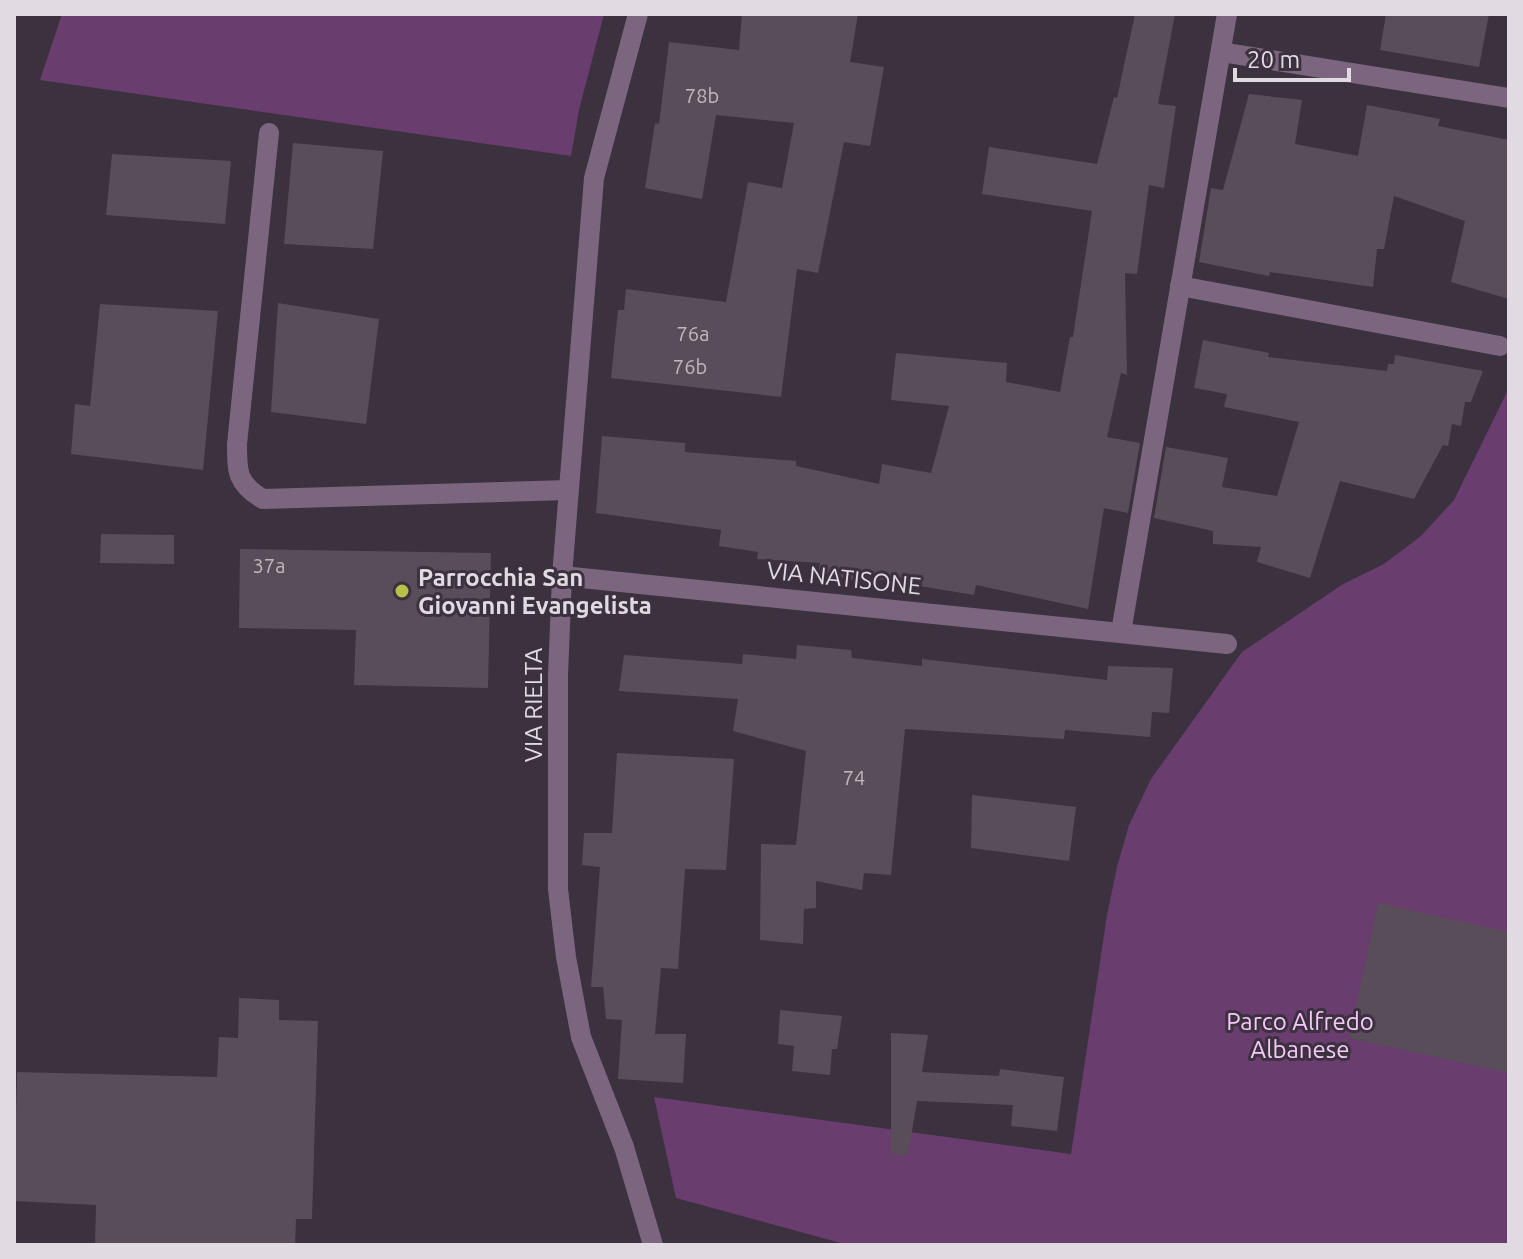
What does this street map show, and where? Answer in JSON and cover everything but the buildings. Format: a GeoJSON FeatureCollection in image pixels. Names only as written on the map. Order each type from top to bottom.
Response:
{"type":"FeatureCollection","features":[{"type":"Feature","properties":{"kind":"street","name":"VIA RIELTA"},"geometry":{"type":"LineString","coordinates":[[638,14],[594,178],[562,576],[558,675],[558,889],[566,957],[581,1037],[624,1147],[653,1245]]}},
{"type":"Feature","properties":{"kind":"street"},"geometry":{"type":"LineString","coordinates":[[1121,632],[1227,14]]}},
{"type":"Feature","properties":{"kind":"street"},"geometry":{"type":"LineString","coordinates":[[1221,52],[1509,98]]}},
{"type":"Feature","properties":{"kind":"street"},"geometry":{"type":"LineString","coordinates":[[269,133],[237,444],[237,472],[249,491],[263,499],[568,490]]}},
{"type":"Feature","properties":{"kind":"street"},"geometry":{"type":"LineString","coordinates":[[1180,286],[1500,346]]}},
{"type":"Feature","properties":{"kind":"street","name":"VIA NATISONE"},"geometry":{"type":"LineString","coordinates":[[562,576],[1227,644]]}},
{"type":"Feature","properties":{"kind":"green space"},"geometry":{"type":"Polygon","coordinates":[[[62,14],[604,14],[579,110],[571,156],[40,80],[62,14]]]}},
{"type":"Feature","properties":{"kind":"green space","name":"Parco Alfredo Albanese"},"geometry":{"type":"Polygon","coordinates":[[[1509,388],[1509,1245],[848,1245],[676,1198],[654,1097],[1071,1154],[1117,867],[1129,825],[1151,779],[1242,652],[1343,584],[1384,564],[1421,536],[1454,500],[1509,388]]]}},
{"type":"Feature","properties":{"kind":"place","name":"Parrocchia San Giovanni Evangelista"},"geometry":{"type":"Point","coordinates":[402,591]}}]}
